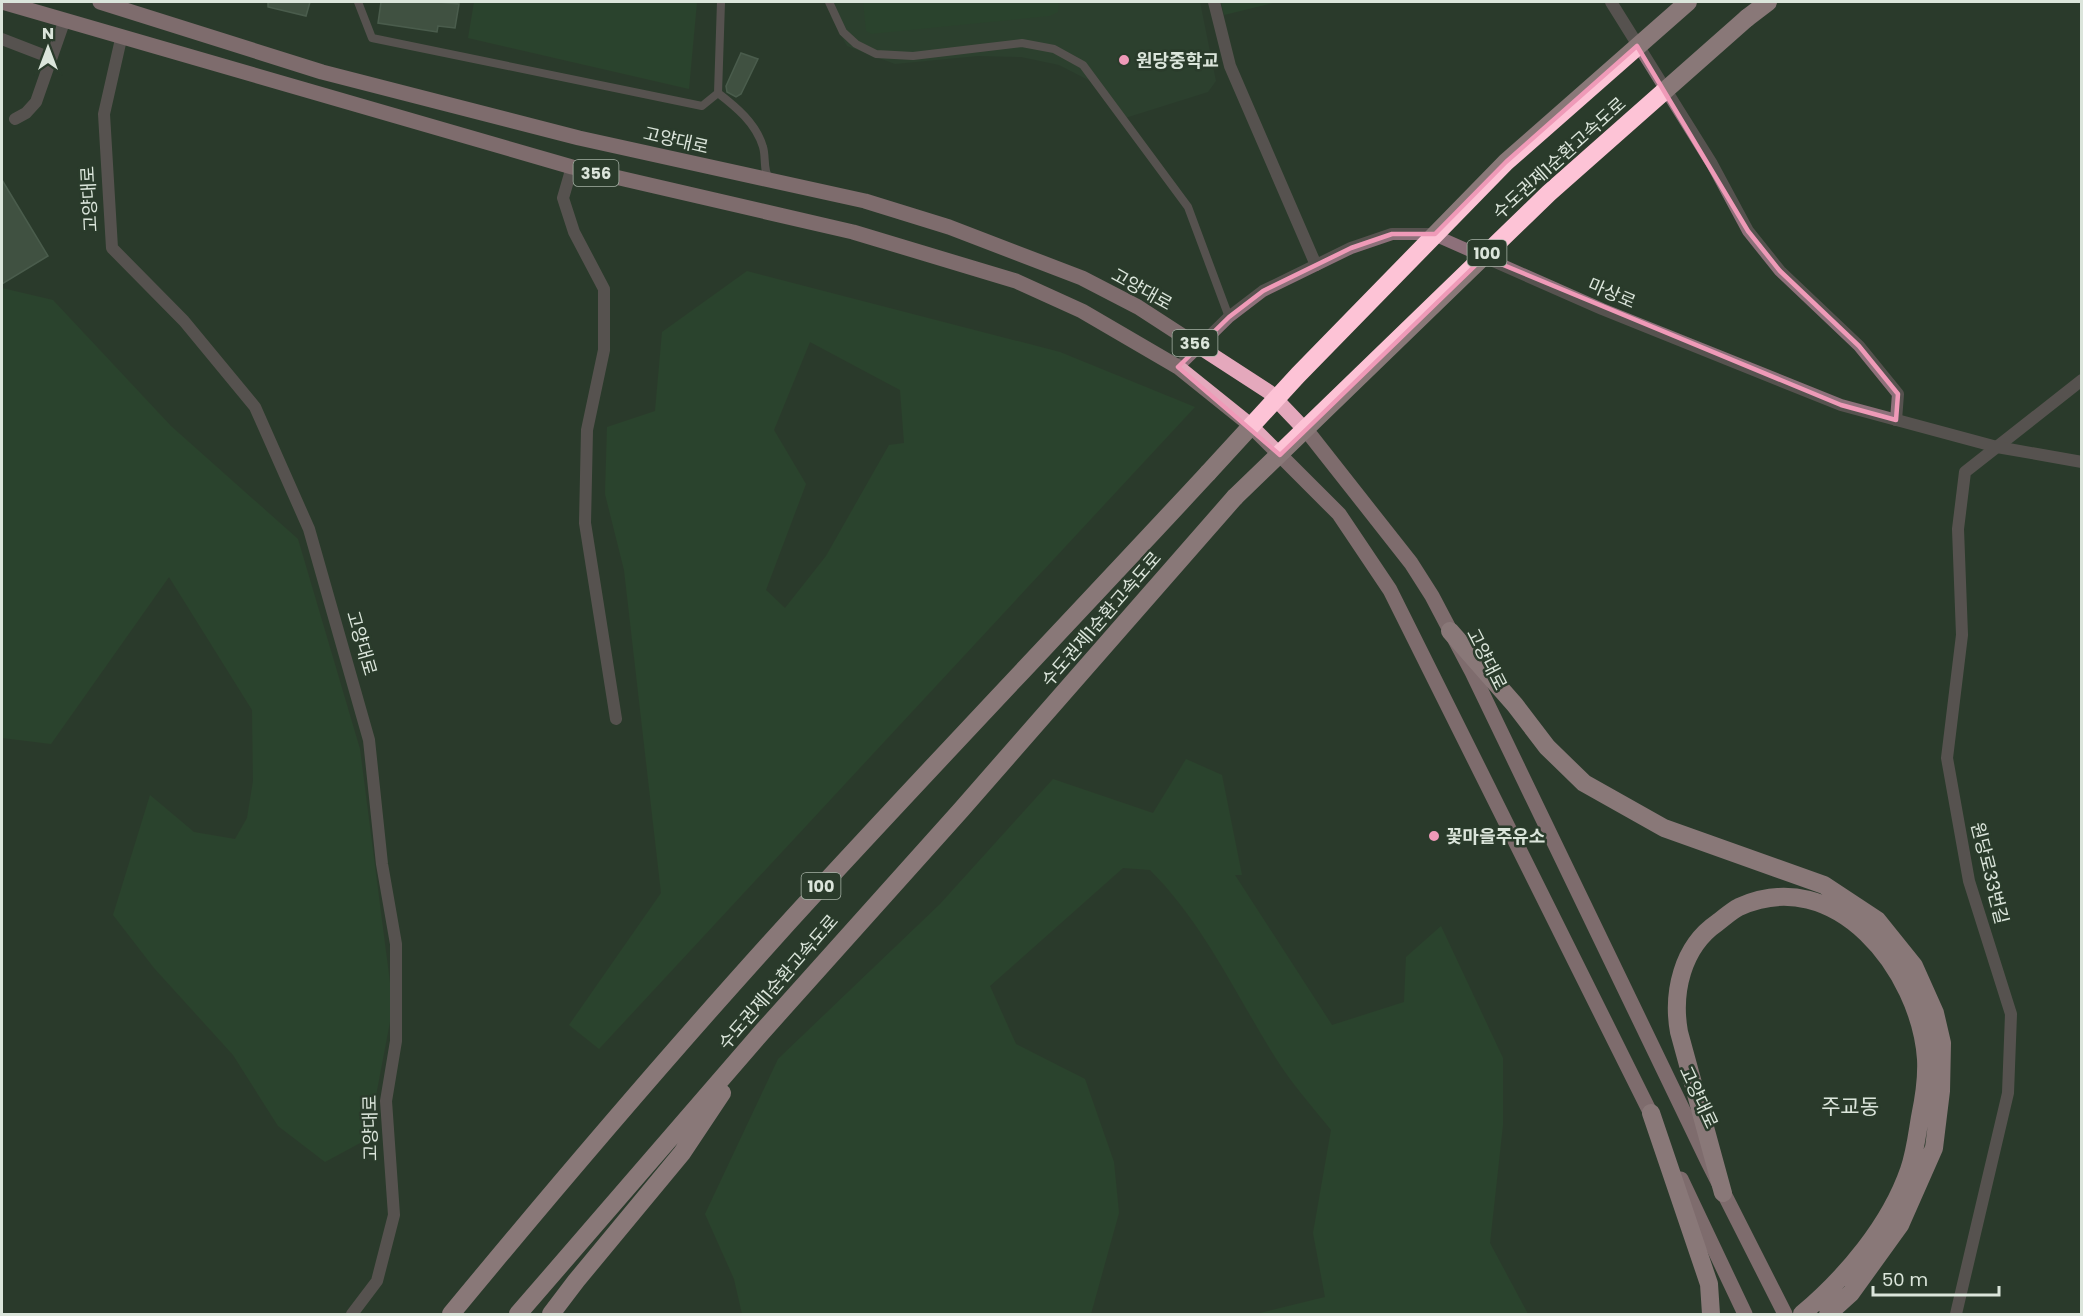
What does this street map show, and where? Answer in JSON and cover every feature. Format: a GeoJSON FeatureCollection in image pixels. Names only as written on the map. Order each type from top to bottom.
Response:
{"type":"FeatureCollection","features":[{"type":"Feature","properties":{"kind":"highway","name":"수도권제1순환고속도로"},"geometry":{"type":"LineString","coordinates":[[451,1314],[557,1186],[820,888],[1378,292],[1506,162],[1688,2]]}},
{"type":"Feature","properties":{"kind":"highway","name":"수도권제1순환고속도로"},"geometry":{"type":"LineString","coordinates":[[518,1314],[762,1032],[969,801],[1235,497],[1549,193],[1768,2]]}},
{"type":"Feature","properties":{"kind":"highway"},"geometry":{"type":"LineString","coordinates":[[1450,631],[1515,705],[1547,747],[1584,783],[1664,828],[1824,885],[1877,920],[1898,943],[1914,966],[1935,1013],[1942,1043],[1942,1071],[1934,1148],[1914,1198],[1875,1248],[1802,1314]]}},
{"type":"Feature","properties":{"kind":"highway"},"geometry":{"type":"LineString","coordinates":[[1723,1193],[1684,1059],[1677,1022],[1678,983],[1696,943],[1709,928],[1738,908],[1780,897],[1827,905],[1867,933],[1893,963],[1915,1010],[1926,1060],[1925,1092],[1909,1170],[1875,1248],[1851,1293],[1827,1314]]}},
{"type":"Feature","properties":{"kind":"highway"},"geometry":{"type":"LineString","coordinates":[[551,1314],[682,1153],[762,1032]]}},
{"type":"Feature","properties":{"kind":"highway"},"geometry":{"type":"LineString","coordinates":[[1651,1113],[1709,1284],[1711,1314]]}},
{"type":"Feature","properties":{"kind":"main road","name":"356"},"geometry":{"type":"LineString","coordinates":[[2,2],[121,39],[572,167],[854,232],[1017,281],[1082,311],[1178,367],[1249,424],[1339,514],[1390,590],[1651,1113],[1745,1314]]}},
{"type":"Feature","properties":{"kind":"main road","name":"고양대로"},"geometry":{"type":"LineString","coordinates":[[100,2],[322,72],[579,138],[864,201],[1025,255],[1138,307],[1269,392],[1311,436],[1411,563],[1450,631],[1585,902],[1723,1193],[1785,1314]]}},
{"type":"Feature","properties":{"kind":"street"},"geometry":{"type":"LineString","coordinates":[[1214,2],[1230,66],[1316,265]]}},
{"type":"Feature","properties":{"kind":"street"},"geometry":{"type":"LineString","coordinates":[[1611,2],[1712,164],[1748,231],[1780,271],[1859,346],[1898,394],[1896,420]]}},
{"type":"Feature","properties":{"kind":"street"},"geometry":{"type":"LineString","coordinates":[[15,119],[26,113],[36,102],[64,22]]}},
{"type":"Feature","properties":{"kind":"street"},"geometry":{"type":"LineString","coordinates":[[2,39],[51,58]]}},
{"type":"Feature","properties":{"kind":"street","name":"고양대로"},"geometry":{"type":"LineString","coordinates":[[121,39],[104,114],[112,248],[184,321],[255,407],[309,528],[369,740],[382,864],[396,944],[396,1041],[386,1101],[394,1215],[377,1281],[352,1314]]}},
{"type":"Feature","properties":{"kind":"street"},"geometry":{"type":"LineString","coordinates":[[572,167],[563,198],[574,232],[604,289],[604,350],[587,430],[585,523],[616,718]]}},
{"type":"Feature","properties":{"kind":"street","name":"마상로"},"geometry":{"type":"LineString","coordinates":[[1178,367],[1228,317],[1263,291],[1351,248],[1392,234],[1432,234],[1613,314],[1841,405],[1996,447],[2082,462]]}},
{"type":"Feature","properties":{"kind":"street"},"geometry":{"type":"LineString","coordinates":[[1996,447],[2082,380]]}},
{"type":"Feature","properties":{"kind":"street","name":"원당로33번길"},"geometry":{"type":"LineString","coordinates":[[1956,1314],[2008,1093],[2011,1014],[1969,881],[1947,758],[1962,634],[1958,529],[1965,472],[1996,447]]}},
{"type":"Feature","properties":{"kind":"lane"},"geometry":{"type":"LineString","coordinates":[[358,2],[372,38],[702,106],[718,93],[721,2]]}},
{"type":"Feature","properties":{"kind":"lane"},"geometry":{"type":"LineString","coordinates":[[830,2],[843,32],[856,44],[876,54],[913,56],[1022,43],[1054,49],[1083,65],[1188,207],[1228,317]]}},
{"type":"Feature","properties":{"kind":"lane"},"geometry":{"type":"LineString","coordinates":[[718,93],[743,114],[754,128],[762,145],[766,176],[772,181]]}},
{"type":"Feature","properties":{"kind":"highlighted area"},"geometry":{"type":"Polygon","coordinates":[[[1637,46],[1748,231],[1780,271],[1859,346],[1898,394],[1896,420],[1841,405],[1484,257],[1280,455],[1178,367],[1229,317],[1263,291],[1351,248],[1392,234],[1435,234],[1506,162],[1637,46]]]}},
{"type":"Feature","properties":{"kind":"shaded area"},"geometry":{"type":"Polygon","coordinates":[[[474,2],[697,2],[689,89],[468,38],[474,2]]]}},
{"type":"Feature","properties":{"kind":"shaded area","name":"원당중학교"},"geometry":{"type":"Polygon","coordinates":[[[829,2],[1200,2],[1216,81],[1208,92],[1122,119],[1096,84],[1059,65],[1021,57],[978,56],[895,64],[847,46],[831,17],[829,2]]]}},
{"type":"Feature","properties":{"kind":"shaded area"},"geometry":{"type":"Polygon","coordinates":[[[863,2],[1059,2],[1058,12],[1050,16],[871,34],[866,31],[863,2]]]}},
{"type":"Feature","properties":{"kind":"shaded area"},"geometry":{"type":"Polygon","coordinates":[[[1221,2],[1277,2],[1224,15],[1221,2]]]}},
{"type":"Feature","properties":{"kind":"shaded area"},"geometry":{"type":"Polygon","coordinates":[[[747,271],[1060,352],[1195,407],[599,1049],[569,1025],[661,893],[624,570],[605,494],[607,427],[655,411],[662,332],[747,271]],[[810,342],[774,430],[806,484],[766,590],[785,608],[826,556],[889,445],[904,443],[900,390],[810,342]]]}},
{"type":"Feature","properties":{"kind":"shaded area"},"geometry":{"type":"Polygon","coordinates":[[[2,288],[53,300],[171,426],[298,539],[360,749],[393,1006],[375,1101],[362,1142],[325,1162],[278,1126],[233,1055],[154,968],[113,915],[150,795],[194,832],[235,839],[247,818],[253,781],[252,710],[169,577],[51,744],[2,738],[2,288]]]}},
{"type":"Feature","properties":{"kind":"shaded area"},"geometry":{"type":"Polygon","coordinates":[[[1186,759],[1222,775],[1242,875],[1235,875],[1332,1025],[1404,1002],[1406,957],[1441,926],[1503,1058],[1503,1125],[1490,1243],[1528,1314],[1256,1314],[1325,1297],[1313,1233],[1331,1130],[1281,1067],[1218,960],[1187,913],[1150,870],[1123,868],[990,986],[1016,1044],[1085,1079],[1114,1162],[1119,1213],[1091,1314],[742,1314],[734,1279],[705,1214],[778,1059],[940,904],[1053,779],[1153,813],[1186,759]]]}},
{"type":"Feature","properties":{"kind":"building"},"geometry":{"type":"Polygon","coordinates":[[[268,2],[310,2],[306,16],[268,7],[268,2]]]}},
{"type":"Feature","properties":{"kind":"building"},"geometry":{"type":"Polygon","coordinates":[[[381,2],[459,4],[455,28],[438,26],[437,32],[378,23],[381,2]]]}},
{"type":"Feature","properties":{"kind":"building"},"geometry":{"type":"Polygon","coordinates":[[[741,53],[758,59],[741,94],[736,97],[727,92],[726,86],[741,53]]]}},
{"type":"Feature","properties":{"kind":"building"},"geometry":{"type":"Polygon","coordinates":[[[2,180],[48,256],[2,284],[2,180]]]}},
{"type":"Feature","properties":{"kind":"place","name":"원당중학교"},"geometry":{"type":"Point","coordinates":[1124,60]}},
{"type":"Feature","properties":{"kind":"place","name":"꽃마을주유소"},"geometry":{"type":"Point","coordinates":[1434,836]}},
{"type":"Feature","properties":{"kind":"district","name":"주교동"},"geometry":{"type":"Point","coordinates":[1850,1106]}}]}
